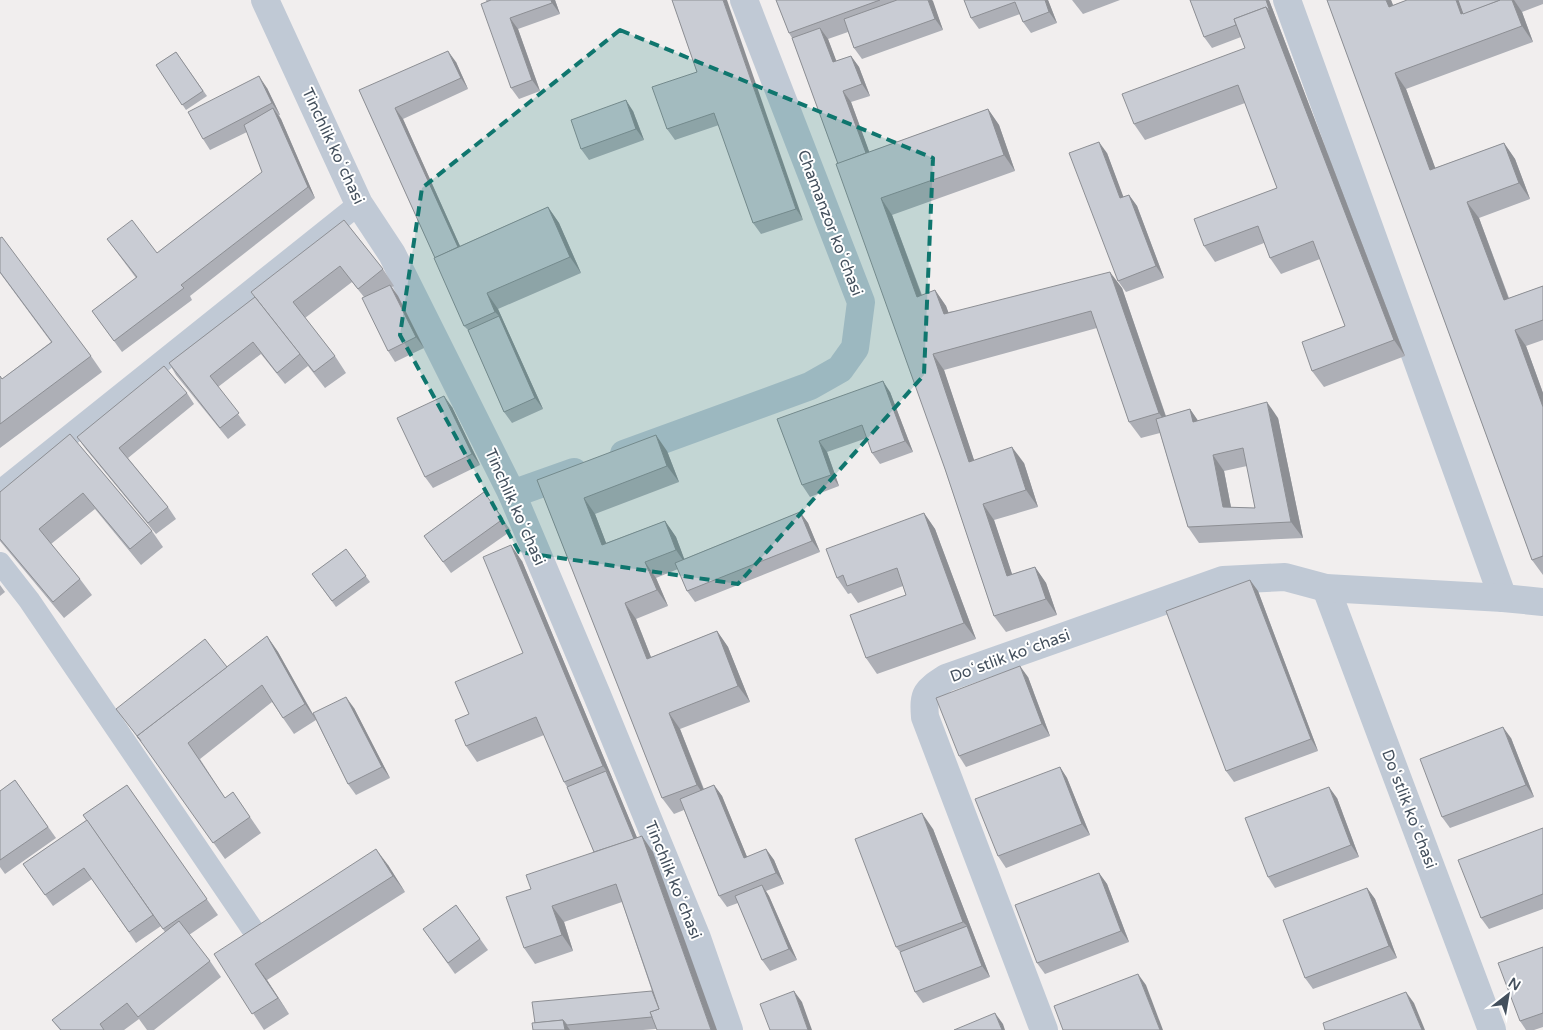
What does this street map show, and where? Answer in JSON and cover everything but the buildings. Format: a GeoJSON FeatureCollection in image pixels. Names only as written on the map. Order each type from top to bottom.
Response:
{"type":"FeatureCollection","features":[{"type":"Feature","properties":{"kind":"street","name":"Tinchlik koʻchasi"},"geometry":{"type":"LineString","coordinates":[[265,0],[359,204],[392,254],[512,494],[697,938],[730,1030]]}},
{"type":"Feature","properties":{"kind":"street","name":"Chamanzor koʻchasi"},"geometry":{"type":"LineString","coordinates":[[512,494],[810,386],[840,369],[855,348],[861,302],[744,0]]}},
{"type":"Feature","properties":{"kind":"street"},"geometry":{"type":"LineString","coordinates":[[1287,0],[1503,598]]}},
{"type":"Feature","properties":{"kind":"street","name":"Doʻstlik koʻchasi"},"geometry":{"type":"LineString","coordinates":[[1044,1030],[925,717],[924,701],[930,688],[946,678],[1223,580],[1285,577],[1326,588],[1543,602]]}},
{"type":"Feature","properties":{"kind":"street","name":"Doʻstlik koʻchasi"},"geometry":{"type":"LineString","coordinates":[[1326,588],[1492,1030]]}},
{"type":"Feature","properties":{"kind":"lane"},"geometry":{"type":"LineString","coordinates":[[0,491],[359,204]]}},
{"type":"Feature","properties":{"kind":"lane"},"geometry":{"type":"LineString","coordinates":[[0,564],[29,600],[253,930]]}},
{"type":"Feature","properties":{"kind":"highlighted area"},"geometry":{"type":"Polygon","coordinates":[[[620,30],[933,158],[924,375],[738,584],[519,552],[400,335],[422,188],[620,30]]]}}]}
